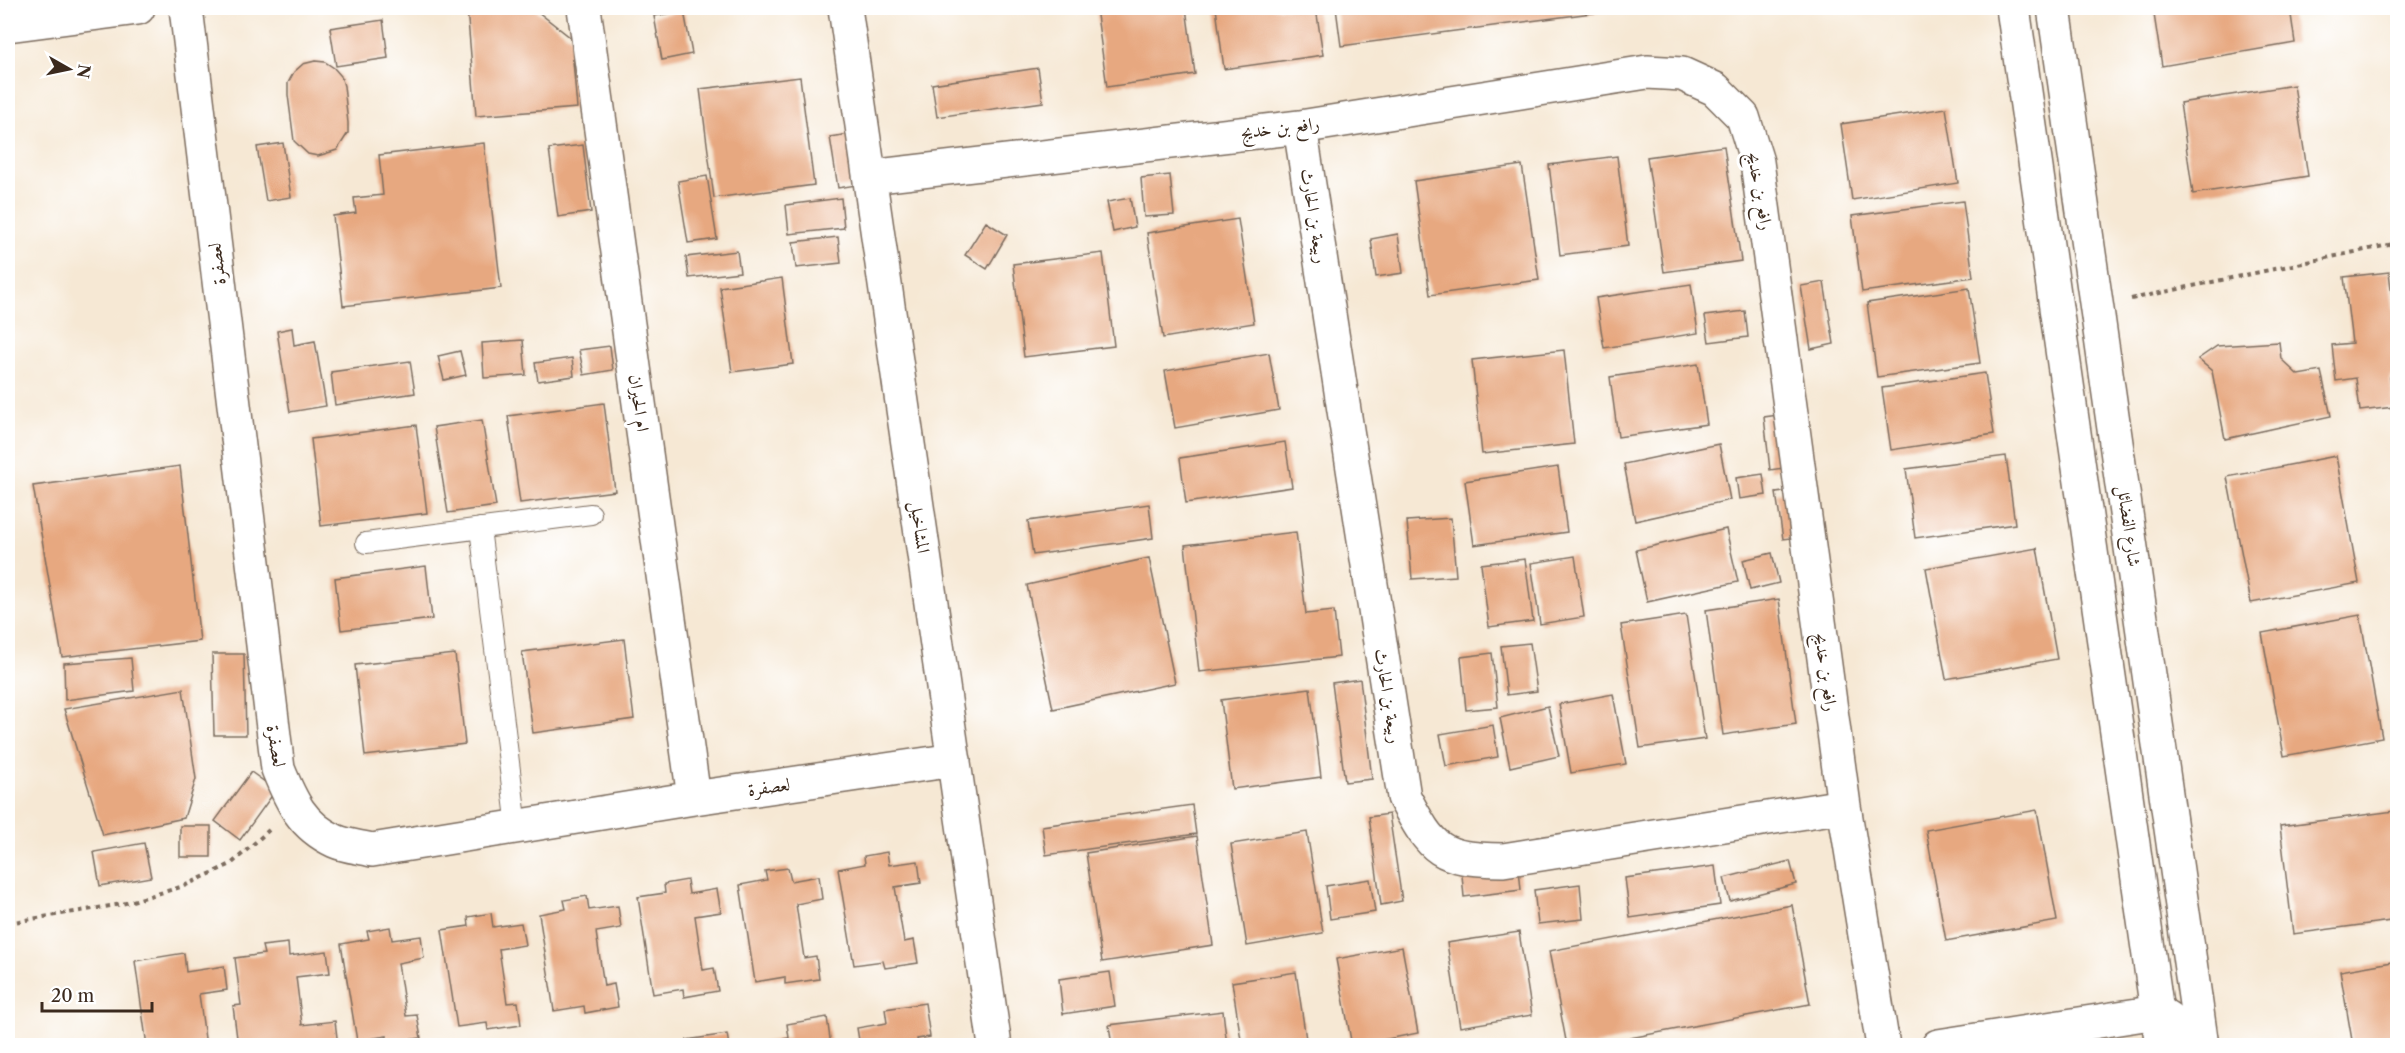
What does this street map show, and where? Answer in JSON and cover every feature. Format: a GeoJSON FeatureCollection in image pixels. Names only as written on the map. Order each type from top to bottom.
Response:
{"type":"FeatureCollection","features":[{"type":"Feature","properties":{"kind":"street"},"geometry":{"type":"LineString","coordinates":[[8,25],[138,8]]}},
{"type":"Feature","properties":{"kind":"street","name":"لعصفرة"},"geometry":{"type":"LineString","coordinates":[[186,8],[278,770],[294,807],[315,829],[336,842],[372,850],[694,798],[954,760]]}},
{"type":"Feature","properties":{"kind":"street","name":"ام الحيران"},"geometry":{"type":"LineString","coordinates":[[584,8],[694,798]]}},
{"type":"Feature","properties":{"kind":"street","name":"المشاخيل"},"geometry":{"type":"LineString","coordinates":[[845,8],[995,1046]]}},
{"type":"Feature","properties":{"kind":"street"},"geometry":{"type":"LineString","coordinates":[[2013,8],[2162,1046]]}},
{"type":"Feature","properties":{"kind":"street","name":"شارع الفضائل"},"geometry":{"type":"LineString","coordinates":[[2054,8],[2202,1046]]}},
{"type":"Feature","properties":{"kind":"street","name":"رافع بن خديج"},"geometry":{"type":"LineString","coordinates":[[870,177],[1300,127],[1647,72],[1682,74],[1715,89],[1743,117],[1757,162],[1844,806],[1883,1046]]}},
{"type":"Feature","properties":{"kind":"street","name":"ربيعة بن الحارث"},"geometry":{"type":"LineString","coordinates":[[1300,127],[1404,797],[1421,831],[1443,853],[1472,860],[1503,860],[1844,806]]}},
{"type":"Feature","properties":{"kind":"street"},"geometry":{"type":"LineString","coordinates":[[1938,1046],[2157,1012],[2169,1017],[2178,1027],[2184,1046]]}},
{"type":"Feature","properties":{"kind":"lane"},"geometry":{"type":"LineString","coordinates":[[366,543],[591,514]]}},
{"type":"Feature","properties":{"kind":"lane"},"geometry":{"type":"LineString","coordinates":[[480,528],[517,827]]}},
{"type":"Feature","properties":{"kind":"path"},"geometry":{"type":"LineString","coordinates":[[2098,306],[2397,243]]}},
{"type":"Feature","properties":{"kind":"path"},"geometry":{"type":"LineString","coordinates":[[8,923],[122,904],[184,886],[231,864],[294,807]]}},
{"type":"Feature","properties":{"kind":"building"},"geometry":{"type":"Polygon","coordinates":[[[467,8],[533,8],[571,38],[577,108],[476,116],[467,8]]]}},
{"type":"Feature","properties":{"kind":"building"},"geometry":{"type":"Polygon","coordinates":[[[1096,8],[1186,8],[1195,74],[1107,87],[1096,8]]]}},
{"type":"Feature","properties":{"kind":"building"},"geometry":{"type":"Polygon","coordinates":[[[1216,8],[1316,8],[1323,55],[1224,69],[1216,8]]]}},
{"type":"Feature","properties":{"kind":"building"},"geometry":{"type":"Polygon","coordinates":[[[1336,8],[1622,8],[1622,9],[1341,46],[1336,8]]]}},
{"type":"Feature","properties":{"kind":"building"},"geometry":{"type":"Polygon","coordinates":[[[2153,8],[2290,8],[2295,43],[2162,66],[2153,8]]]}},
{"type":"Feature","properties":{"kind":"building"},"geometry":{"type":"Polygon","coordinates":[[[684,11],[692,54],[662,60],[654,16],[684,11]]]}},
{"type":"Feature","properties":{"kind":"building"},"geometry":{"type":"Polygon","coordinates":[[[383,20],[388,58],[336,66],[330,28],[383,20]]]}},
{"type":"Feature","properties":{"kind":"building"},"geometry":{"type":"Polygon","coordinates":[[[315,61],[325,62],[341,76],[348,123],[348,133],[337,150],[318,156],[308,154],[294,141],[288,95],[288,83],[294,72],[303,64],[315,61]]]}},
{"type":"Feature","properties":{"kind":"building"},"geometry":{"type":"Polygon","coordinates":[[[1038,68],[1043,102],[937,117],[932,84],[1038,68]]]}},
{"type":"Feature","properties":{"kind":"building"},"geometry":{"type":"Polygon","coordinates":[[[800,77],[814,185],[714,198],[700,89],[800,77]]]}},
{"type":"Feature","properties":{"kind":"building"},"geometry":{"type":"Polygon","coordinates":[[[2294,85],[2308,176],[2193,194],[2180,103],[2294,85]]]}},
{"type":"Feature","properties":{"kind":"building"},"geometry":{"type":"Polygon","coordinates":[[[1946,108],[1958,183],[1852,200],[1841,124],[1946,108]]]}},
{"type":"Feature","properties":{"kind":"building"},"geometry":{"type":"Polygon","coordinates":[[[856,133],[863,184],[838,188],[830,137],[856,133]]]}},
{"type":"Feature","properties":{"kind":"building"},"geometry":{"type":"Polygon","coordinates":[[[283,143],[291,197],[266,201],[257,147],[283,143]]]}},
{"type":"Feature","properties":{"kind":"building"},"geometry":{"type":"Polygon","coordinates":[[[484,143],[501,288],[343,306],[333,216],[356,213],[354,198],[383,195],[379,155],[484,143]]]}},
{"type":"Feature","properties":{"kind":"building"},"geometry":{"type":"Polygon","coordinates":[[[583,145],[591,212],[558,217],[549,149],[583,145]]]}},
{"type":"Feature","properties":{"kind":"building"},"geometry":{"type":"Polygon","coordinates":[[[1724,146],[1741,261],[1664,272],[1647,157],[1724,146]]]}},
{"type":"Feature","properties":{"kind":"building"},"geometry":{"type":"Polygon","coordinates":[[[1617,156],[1628,246],[1560,255],[1549,165],[1617,156]]]}},
{"type":"Feature","properties":{"kind":"building"},"geometry":{"type":"Polygon","coordinates":[[[1522,165],[1539,280],[1430,295],[1414,181],[1522,165]]]}},
{"type":"Feature","properties":{"kind":"building"},"geometry":{"type":"Polygon","coordinates":[[[1170,175],[1174,215],[1144,217],[1141,178],[1170,175]]]}},
{"type":"Feature","properties":{"kind":"building"},"geometry":{"type":"Polygon","coordinates":[[[707,176],[717,239],[688,243],[678,181],[707,176]]]}},
{"type":"Feature","properties":{"kind":"building"},"geometry":{"type":"Polygon","coordinates":[[[841,198],[844,228],[789,234],[786,205],[841,198]]]}},
{"type":"Feature","properties":{"kind":"building"},"geometry":{"type":"Polygon","coordinates":[[[1130,198],[1135,227],[1113,232],[1107,202],[1130,198]]]}},
{"type":"Feature","properties":{"kind":"building"},"geometry":{"type":"Polygon","coordinates":[[[1963,201],[1973,277],[1862,292],[1852,216],[1963,201]]]}},
{"type":"Feature","properties":{"kind":"building"},"geometry":{"type":"Polygon","coordinates":[[[1238,219],[1254,323],[1163,338],[1147,233],[1238,219]]]}},
{"type":"Feature","properties":{"kind":"building"},"geometry":{"type":"Polygon","coordinates":[[[986,222],[1007,235],[987,269],[965,255],[986,222]]]}},
{"type":"Feature","properties":{"kind":"building"},"geometry":{"type":"Polygon","coordinates":[[[1398,234],[1403,273],[1376,277],[1371,239],[1398,234]]]}},
{"type":"Feature","properties":{"kind":"building"},"geometry":{"type":"Polygon","coordinates":[[[838,237],[841,263],[796,268],[793,242],[838,237]]]}},
{"type":"Feature","properties":{"kind":"building"},"geometry":{"type":"Polygon","coordinates":[[[737,251],[740,272],[689,278],[686,257],[737,251]]]}},
{"type":"Feature","properties":{"kind":"building"},"geometry":{"type":"Polygon","coordinates":[[[1103,253],[1114,346],[1024,357],[1013,264],[1103,253]]]}},
{"type":"Feature","properties":{"kind":"building"},"geometry":{"type":"Polygon","coordinates":[[[2389,272],[2396,330],[2398,330],[2398,370],[2390,377],[2394,407],[2360,411],[2356,378],[2336,381],[2332,345],[2352,343],[2344,277],[2389,272]]]}},
{"type":"Feature","properties":{"kind":"building"},"geometry":{"type":"Polygon","coordinates":[[[782,278],[793,364],[732,372],[720,287],[782,278]]]}},
{"type":"Feature","properties":{"kind":"building"},"geometry":{"type":"Polygon","coordinates":[[[1824,282],[1834,344],[1811,349],[1801,286],[1824,282]]]}},
{"type":"Feature","properties":{"kind":"building"},"geometry":{"type":"Polygon","coordinates":[[[1691,284],[1698,333],[1604,348],[1596,298],[1691,284]]]}},
{"type":"Feature","properties":{"kind":"building"},"geometry":{"type":"Polygon","coordinates":[[[1969,288],[1980,363],[1877,377],[1867,303],[1969,288]]]}},
{"type":"Feature","properties":{"kind":"building"},"geometry":{"type":"Polygon","coordinates":[[[1745,311],[1748,337],[1709,342],[1705,316],[1745,311]]]}},
{"type":"Feature","properties":{"kind":"building"},"geometry":{"type":"Polygon","coordinates":[[[292,328],[294,345],[315,341],[326,406],[290,412],[277,331],[292,328]]]}},
{"type":"Feature","properties":{"kind":"building"},"geometry":{"type":"Polygon","coordinates":[[[523,340],[526,375],[484,378],[482,343],[523,340]]]}},
{"type":"Feature","properties":{"kind":"building"},"geometry":{"type":"Polygon","coordinates":[[[2279,342],[2281,359],[2298,375],[2321,371],[2331,416],[2225,439],[2212,371],[2198,359],[2217,346],[2279,342]]]}},
{"type":"Feature","properties":{"kind":"building"},"geometry":{"type":"Polygon","coordinates":[[[610,346],[613,370],[584,375],[579,350],[610,346]]]}},
{"type":"Feature","properties":{"kind":"building"},"geometry":{"type":"Polygon","coordinates":[[[1564,350],[1574,444],[1482,454],[1472,360],[1564,350]]]}},
{"type":"Feature","properties":{"kind":"building"},"geometry":{"type":"Polygon","coordinates":[[[460,351],[466,375],[444,380],[438,356],[460,351]]]}},
{"type":"Feature","properties":{"kind":"building"},"geometry":{"type":"Polygon","coordinates":[[[1269,353],[1279,410],[1175,428],[1165,371],[1269,353]]]}},
{"type":"Feature","properties":{"kind":"building"},"geometry":{"type":"Polygon","coordinates":[[[572,358],[574,376],[538,381],[535,363],[572,358]]]}},
{"type":"Feature","properties":{"kind":"building"},"geometry":{"type":"Polygon","coordinates":[[[410,361],[415,393],[335,405],[331,372],[410,361]]]}},
{"type":"Feature","properties":{"kind":"building"},"geometry":{"type":"Polygon","coordinates":[[[1698,364],[1707,424],[1618,437],[1610,377],[1698,364]]]}},
{"type":"Feature","properties":{"kind":"building"},"geometry":{"type":"Polygon","coordinates":[[[1985,373],[1994,434],[1891,450],[1882,388],[1985,373]]]}},
{"type":"Feature","properties":{"kind":"building"},"geometry":{"type":"Polygon","coordinates":[[[604,403],[615,491],[520,503],[508,416],[604,403]]]}},
{"type":"Feature","properties":{"kind":"building"},"geometry":{"type":"Polygon","coordinates":[[[1785,414],[1791,467],[1770,470],[1764,417],[1785,414]]]}},
{"type":"Feature","properties":{"kind":"building"},"geometry":{"type":"Polygon","coordinates":[[[482,420],[496,506],[448,513],[434,427],[482,420]]]}},
{"type":"Feature","properties":{"kind":"building"},"geometry":{"type":"Polygon","coordinates":[[[416,425],[427,513],[321,526],[311,439],[416,425]]]}},
{"type":"Feature","properties":{"kind":"building"},"geometry":{"type":"Polygon","coordinates":[[[1285,442],[1292,487],[1186,503],[1180,458],[1285,442]]]}},
{"type":"Feature","properties":{"kind":"building"},"geometry":{"type":"Polygon","coordinates":[[[1719,444],[1730,500],[1635,521],[1624,464],[1719,444]]]}},
{"type":"Feature","properties":{"kind":"building"},"geometry":{"type":"Polygon","coordinates":[[[2006,456],[2015,524],[1915,538],[1906,469],[2006,456]]]}},
{"type":"Feature","properties":{"kind":"building"},"geometry":{"type":"Polygon","coordinates":[[[2336,456],[2359,583],[2251,603],[2227,477],[2336,456]]]}},
{"type":"Feature","properties":{"kind":"building"},"geometry":{"type":"Polygon","coordinates":[[[180,466],[200,641],[62,657],[33,486],[180,466]]]}},
{"type":"Feature","properties":{"kind":"building"},"geometry":{"type":"Polygon","coordinates":[[[1558,467],[1567,532],[1474,545],[1465,481],[1558,467]]]}},
{"type":"Feature","properties":{"kind":"building"},"geometry":{"type":"Polygon","coordinates":[[[1763,474],[1766,495],[1739,499],[1736,478],[1763,474]]]}},
{"type":"Feature","properties":{"kind":"building"},"geometry":{"type":"Polygon","coordinates":[[[1792,491],[1799,537],[1783,539],[1776,493],[1792,491]]]}},
{"type":"Feature","properties":{"kind":"building"},"geometry":{"type":"Polygon","coordinates":[[[1149,504],[1153,538],[1033,555],[1028,521],[1149,504]]]}},
{"type":"Feature","properties":{"kind":"building"},"geometry":{"type":"Polygon","coordinates":[[[1451,518],[1456,576],[1412,579],[1407,521],[1451,518]]]}},
{"type":"Feature","properties":{"kind":"building"},"geometry":{"type":"Polygon","coordinates":[[[1726,529],[1738,582],[1647,602],[1636,550],[1726,529]]]}},
{"type":"Feature","properties":{"kind":"building"},"geometry":{"type":"Polygon","coordinates":[[[1296,532],[1306,614],[1334,611],[1339,657],[1199,672],[1185,545],[1296,532]]]}},
{"type":"Feature","properties":{"kind":"building"},"geometry":{"type":"Polygon","coordinates":[[[2037,548],[2057,659],[1946,679],[1926,568],[2037,548]]]}},
{"type":"Feature","properties":{"kind":"building"},"geometry":{"type":"Polygon","coordinates":[[[1772,553],[1779,583],[1750,590],[1743,560],[1772,553]]]}},
{"type":"Feature","properties":{"kind":"building"},"geometry":{"type":"Polygon","coordinates":[[[1575,556],[1584,617],[1540,624],[1531,563],[1575,556]]]}},
{"type":"Feature","properties":{"kind":"building"},"geometry":{"type":"Polygon","coordinates":[[[1149,558],[1175,683],[1053,709],[1027,585],[1149,558]]]}},
{"type":"Feature","properties":{"kind":"building"},"geometry":{"type":"Polygon","coordinates":[[[1525,559],[1533,621],[1489,627],[1481,564],[1525,559]]]}},
{"type":"Feature","properties":{"kind":"building"},"geometry":{"type":"Polygon","coordinates":[[[426,566],[432,619],[341,630],[335,578],[426,566]]]}},
{"type":"Feature","properties":{"kind":"building"},"geometry":{"type":"Polygon","coordinates":[[[1779,599],[1796,724],[1723,735],[1706,610],[1779,599]]]}},
{"type":"Feature","properties":{"kind":"building"},"geometry":{"type":"Polygon","coordinates":[[[1686,615],[1705,739],[1640,748],[1621,625],[1686,615]]]}},
{"type":"Feature","properties":{"kind":"building"},"geometry":{"type":"Polygon","coordinates":[[[2360,615],[2382,738],[2284,756],[2262,633],[2360,615]]]}},
{"type":"Feature","properties":{"kind":"building"},"geometry":{"type":"Polygon","coordinates":[[[624,639],[634,719],[533,733],[522,652],[624,639]]]}},
{"type":"Feature","properties":{"kind":"building"},"geometry":{"type":"Polygon","coordinates":[[[1530,643],[1537,691],[1507,695],[1501,646],[1530,643]]]}},
{"type":"Feature","properties":{"kind":"building"},"geometry":{"type":"Polygon","coordinates":[[[1492,653],[1498,707],[1466,710],[1461,657],[1492,653]]]}},
{"type":"Feature","properties":{"kind":"building"},"geometry":{"type":"Polygon","coordinates":[[[212,654],[244,654],[246,735],[214,735],[212,654]]]}},
{"type":"Feature","properties":{"kind":"building"},"geometry":{"type":"Polygon","coordinates":[[[455,654],[465,744],[365,756],[355,665],[455,654]]]}},
{"type":"Feature","properties":{"kind":"building"},"geometry":{"type":"Polygon","coordinates":[[[131,658],[134,691],[65,700],[64,663],[131,658]]]}},
{"type":"Feature","properties":{"kind":"building"},"geometry":{"type":"Polygon","coordinates":[[[1360,679],[1372,779],[1345,782],[1332,683],[1360,679]]]}},
{"type":"Feature","properties":{"kind":"building"},"geometry":{"type":"Polygon","coordinates":[[[1310,688],[1321,777],[1232,789],[1221,700],[1310,688]]]}},
{"type":"Feature","properties":{"kind":"building"},"geometry":{"type":"Polygon","coordinates":[[[183,689],[196,779],[184,818],[103,835],[64,709],[183,689]]]}},
{"type":"Feature","properties":{"kind":"building"},"geometry":{"type":"Polygon","coordinates":[[[1613,694],[1626,764],[1571,773],[1559,704],[1613,694]]]}},
{"type":"Feature","properties":{"kind":"building"},"geometry":{"type":"Polygon","coordinates":[[[1548,706],[1559,756],[1510,767],[1500,718],[1548,706]]]}},
{"type":"Feature","properties":{"kind":"building"},"geometry":{"type":"Polygon","coordinates":[[[1493,725],[1498,757],[1446,766],[1440,734],[1493,725]]]}},
{"type":"Feature","properties":{"kind":"building"},"geometry":{"type":"Polygon","coordinates":[[[251,772],[276,790],[240,840],[215,821],[251,772]]]}},
{"type":"Feature","properties":{"kind":"building"},"geometry":{"type":"Polygon","coordinates":[[[1192,805],[1196,834],[1046,855],[1042,826],[1192,805]]]}},
{"type":"Feature","properties":{"kind":"building"},"geometry":{"type":"Polygon","coordinates":[[[2037,810],[2057,921],[1946,941],[1926,830],[2037,810]]]}},
{"type":"Feature","properties":{"kind":"building"},"geometry":{"type":"Polygon","coordinates":[[[2394,811],[2398,836],[2398,920],[2293,934],[2280,826],[2394,811]]]}},
{"type":"Feature","properties":{"kind":"building"},"geometry":{"type":"Polygon","coordinates":[[[1389,814],[1402,901],[1381,905],[1369,817],[1389,814]]]}},
{"type":"Feature","properties":{"kind":"building"},"geometry":{"type":"Polygon","coordinates":[[[180,826],[211,826],[211,857],[180,857],[180,826]]]}},
{"type":"Feature","properties":{"kind":"building"},"geometry":{"type":"Polygon","coordinates":[[[1307,832],[1323,933],[1247,946],[1231,844],[1307,832]]]}},
{"type":"Feature","properties":{"kind":"building"},"geometry":{"type":"Polygon","coordinates":[[[1197,836],[1213,945],[1102,962],[1086,853],[1197,836]]]}},
{"type":"Feature","properties":{"kind":"building"},"geometry":{"type":"Polygon","coordinates":[[[144,843],[151,877],[100,886],[94,852],[144,843]]]}},
{"type":"Feature","properties":{"kind":"building"},"geometry":{"type":"Polygon","coordinates":[[[887,852],[889,865],[918,861],[921,883],[895,887],[904,942],[914,940],[918,963],[885,968],[883,961],[854,965],[838,869],[865,864],[864,856],[887,852]]]}},
{"type":"Feature","properties":{"kind":"building"},"geometry":{"type":"Polygon","coordinates":[[[1790,861],[1796,884],[1730,901],[1724,878],[1790,861]]]}},
{"type":"Feature","properties":{"kind":"building"},"geometry":{"type":"Polygon","coordinates":[[[1715,866],[1720,905],[1630,918],[1625,878],[1715,866]]]}},
{"type":"Feature","properties":{"kind":"building"},"geometry":{"type":"Polygon","coordinates":[[[788,868],[791,881],[819,876],[822,899],[796,904],[804,958],[816,956],[819,979],[785,984],[785,977],[755,982],[740,885],[767,880],[765,871],[788,868]]]}},
{"type":"Feature","properties":{"kind":"building"},"geometry":{"type":"Polygon","coordinates":[[[1519,869],[1521,890],[1464,897],[1462,875],[1519,869]]]}},
{"type":"Feature","properties":{"kind":"building"},"geometry":{"type":"Polygon","coordinates":[[[1370,879],[1375,912],[1330,919],[1326,886],[1370,879]]]}},
{"type":"Feature","properties":{"kind":"building"},"geometry":{"type":"Polygon","coordinates":[[[687,880],[689,894],[717,889],[721,912],[695,916],[703,970],[714,968],[718,991],[684,997],[683,989],[653,994],[638,897],[665,893],[664,884],[687,880]]]}},
{"type":"Feature","properties":{"kind":"building"},"geometry":{"type":"Polygon","coordinates":[[[1580,884],[1583,919],[1538,924],[1534,890],[1580,884]]]}},
{"type":"Feature","properties":{"kind":"building"},"geometry":{"type":"Polygon","coordinates":[[[587,896],[589,910],[618,906],[621,928],[596,932],[604,986],[614,984],[618,1007],[585,1013],[584,1006],[554,1011],[539,914],[566,909],[564,900],[587,896]]]}},
{"type":"Feature","properties":{"kind":"building"},"geometry":{"type":"Polygon","coordinates":[[[1792,905],[1810,1004],[1588,1046],[1567,1046],[1549,951],[1792,905]]]}},
{"type":"Feature","properties":{"kind":"building"},"geometry":{"type":"Polygon","coordinates":[[[491,913],[493,927],[521,923],[525,945],[499,949],[507,1003],[518,1002],[521,1025],[488,1030],[487,1023],[457,1027],[442,930],[469,926],[468,917],[491,913]]]}},
{"type":"Feature","properties":{"kind":"building"},"geometry":{"type":"Polygon","coordinates":[[[390,927],[392,940],[421,936],[424,958],[398,963],[406,1016],[417,1015],[421,1038],[387,1043],[387,1036],[357,1041],[341,944],[369,939],[367,931],[390,927]]]}},
{"type":"Feature","properties":{"kind":"building"},"geometry":{"type":"Polygon","coordinates":[[[1519,932],[1532,1015],[1460,1027],[1447,943],[1519,932]]]}},
{"type":"Feature","properties":{"kind":"building"},"geometry":{"type":"Polygon","coordinates":[[[288,943],[289,956],[327,951],[330,973],[296,977],[302,1025],[335,1021],[338,1046],[238,1046],[233,1006],[241,1005],[235,958],[264,954],[262,946],[288,943]]]}},
{"type":"Feature","properties":{"kind":"building"},"geometry":{"type":"Polygon","coordinates":[[[1402,947],[1418,1033],[1352,1046],[1336,959],[1402,947]]]}},
{"type":"Feature","properties":{"kind":"building"},"geometry":{"type":"Polygon","coordinates":[[[184,953],[186,972],[224,966],[227,990],[199,994],[206,1046],[147,1046],[135,961],[184,953]]]}},
{"type":"Feature","properties":{"kind":"building"},"geometry":{"type":"Polygon","coordinates":[[[2398,961],[2398,1046],[2353,1046],[2340,971],[2398,961]]]}},
{"type":"Feature","properties":{"kind":"building"},"geometry":{"type":"Polygon","coordinates":[[[1110,972],[1115,1006],[1063,1014],[1059,979],[1110,972]]]}},
{"type":"Feature","properties":{"kind":"building"},"geometry":{"type":"Polygon","coordinates":[[[1296,972],[1307,1046],[1242,1046],[1232,982],[1296,972]]]}},
{"type":"Feature","properties":{"kind":"building"},"geometry":{"type":"Polygon","coordinates":[[[925,1003],[930,1037],[917,1039],[918,1046],[860,1046],[857,1028],[887,1023],[885,1009],[925,1003]]]}},
{"type":"Feature","properties":{"kind":"building"},"geometry":{"type":"Polygon","coordinates":[[[1223,1011],[1227,1046],[1112,1046],[1109,1025],[1223,1011]]]}},
{"type":"Feature","properties":{"kind":"building"},"geometry":{"type":"Polygon","coordinates":[[[827,1017],[831,1046],[759,1046],[759,1043],[789,1038],[787,1024],[827,1017]]]}},
{"type":"Feature","properties":{"kind":"building"},"geometry":{"type":"Polygon","coordinates":[[[727,1034],[729,1046],[688,1046],[687,1040],[727,1034]]]}}]}
